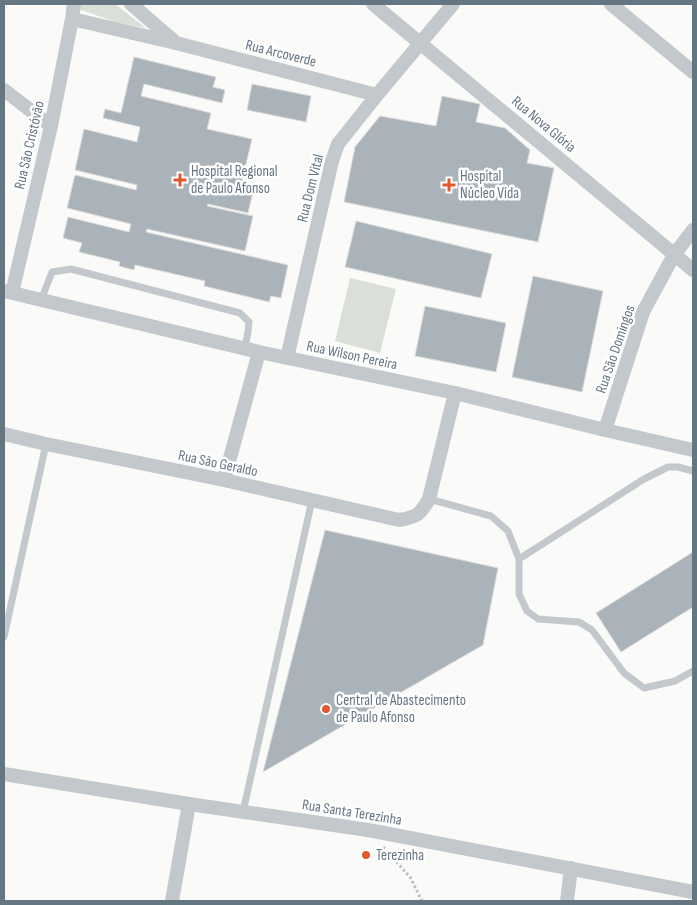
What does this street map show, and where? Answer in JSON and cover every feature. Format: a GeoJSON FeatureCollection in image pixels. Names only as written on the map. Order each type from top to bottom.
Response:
{"type":"FeatureCollection","features":[{"type":"Feature","properties":{"kind":"street","name":"Rua São Cristóvão"},"geometry":{"type":"LineString","coordinates":[[8,292],[51,126],[74,4]]}},
{"type":"Feature","properties":{"kind":"street","name":"Rua Arcoverde"},"geometry":{"type":"LineString","coordinates":[[131,4],[176,43]]}},
{"type":"Feature","properties":{"kind":"street","name":"Rua Nova Glória"},"geometry":{"type":"LineString","coordinates":[[373,4],[693,270]]}},
{"type":"Feature","properties":{"kind":"street","name":"Rua Dom Vital"},"geometry":{"type":"LineString","coordinates":[[287,358],[332,161],[338,144],[453,4]]}},
{"type":"Feature","properties":{"kind":"street"},"geometry":{"type":"LineString","coordinates":[[611,4],[693,72]]}},
{"type":"Feature","properties":{"kind":"street","name":"Rua Arcoverde"},"geometry":{"type":"LineString","coordinates":[[72,19],[176,43],[377,95]]}},
{"type":"Feature","properties":{"kind":"street"},"geometry":{"type":"LineString","coordinates":[[4,90],[51,126]]}},
{"type":"Feature","properties":{"kind":"street","name":"Rua São Domingos"},"geometry":{"type":"LineString","coordinates":[[605,430],[644,312],[674,255],[693,230]]}},
{"type":"Feature","properties":{"kind":"street","name":"Rua Wilson Pereira"},"geometry":{"type":"LineString","coordinates":[[8,292],[259,352],[455,393],[693,450]]}},
{"type":"Feature","properties":{"kind":"street"},"geometry":{"type":"LineString","coordinates":[[224,480],[259,352]]}},
{"type":"Feature","properties":{"kind":"street"},"geometry":{"type":"LineString","coordinates":[[426,505],[455,393]]}},
{"type":"Feature","properties":{"kind":"street","name":"Rua São Geraldo"},"geometry":{"type":"LineString","coordinates":[[4,434],[224,480],[399,520],[414,517],[426,505]]}},
{"type":"Feature","properties":{"kind":"street","name":"Rua Santa Terezinha"},"geometry":{"type":"LineString","coordinates":[[4,774],[189,804],[368,830],[693,892]]}},
{"type":"Feature","properties":{"kind":"street"},"geometry":{"type":"LineString","coordinates":[[172,901],[189,804]]}},
{"type":"Feature","properties":{"kind":"street"},"geometry":{"type":"LineString","coordinates":[[567,901],[571,868]]}},
{"type":"Feature","properties":{"kind":"lane"},"geometry":{"type":"LineString","coordinates":[[41,300],[52,272],[71,270],[240,313],[249,322],[245,348]]}},
{"type":"Feature","properties":{"kind":"lane"},"geometry":{"type":"LineString","coordinates":[[4,637],[46,444]]}},
{"type":"Feature","properties":{"kind":"lane"},"geometry":{"type":"LineString","coordinates":[[519,559],[644,479],[668,467],[678,467],[693,471]]}},
{"type":"Feature","properties":{"kind":"lane"},"geometry":{"type":"LineString","coordinates":[[243,812],[312,500]]}},
{"type":"Feature","properties":{"kind":"lane"},"geometry":{"type":"LineString","coordinates":[[426,505],[491,516],[508,531],[519,559],[519,594],[527,611],[538,619],[579,622],[592,630],[624,674],[644,688],[675,681],[693,671]]}},
{"type":"Feature","properties":{"kind":"path"},"geometry":{"type":"LineString","coordinates":[[368,830],[410,877],[422,901]]}},
{"type":"Feature","properties":{"kind":"shaded area"},"geometry":{"type":"Polygon","coordinates":[[[79,4],[115,4],[146,28],[115,22],[79,9],[79,4]]]}},
{"type":"Feature","properties":{"kind":"shaded area"},"geometry":{"type":"Polygon","coordinates":[[[350,278],[396,289],[380,353],[335,341],[350,278]]]}},
{"type":"Feature","properties":{"kind":"building","name":"Hospital Regional de Paulo Afonso"},"geometry":{"type":"Polygon","coordinates":[[[134,57],[216,77],[213,87],[225,90],[222,103],[144,84],[141,96],[211,113],[207,129],[252,139],[240,189],[253,192],[248,213],[208,204],[207,206],[253,216],[245,251],[147,229],[146,232],[288,265],[281,298],[271,296],[269,302],[204,286],[205,281],[135,265],[134,270],[119,266],[120,262],[79,252],[82,243],[63,238],[68,217],[129,232],[131,224],[67,208],[75,175],[136,190],[137,185],[75,170],[84,129],[137,142],[140,127],[103,118],[105,109],[121,113],[134,57]]]}},
{"type":"Feature","properties":{"kind":"building"},"geometry":{"type":"Polygon","coordinates":[[[252,84],[311,96],[306,122],[247,110],[252,84]]]}},
{"type":"Feature","properties":{"kind":"building","name":"Hospital Núcleo Vida"},"geometry":{"type":"Polygon","coordinates":[[[442,96],[480,104],[476,122],[505,128],[530,150],[527,163],[554,168],[538,242],[344,202],[355,147],[380,116],[436,126],[442,96]]]}},
{"type":"Feature","properties":{"kind":"building"},"geometry":{"type":"Polygon","coordinates":[[[356,221],[492,254],[481,298],[345,267],[356,221]]]}},
{"type":"Feature","properties":{"kind":"building"},"geometry":{"type":"Polygon","coordinates":[[[533,276],[603,291],[582,392],[512,377],[533,276]]]}},
{"type":"Feature","properties":{"kind":"building"},"geometry":{"type":"Polygon","coordinates":[[[425,306],[506,323],[496,372],[415,356],[425,306]]]}},
{"type":"Feature","properties":{"kind":"building","name":"Central de Abastecimento de Paulo Afonso"},"geometry":{"type":"Polygon","coordinates":[[[325,530],[498,568],[483,645],[263,772],[325,530]]]}},
{"type":"Feature","properties":{"kind":"building"},"geometry":{"type":"Polygon","coordinates":[[[693,552],[693,607],[621,652],[596,613],[693,552]]]}},
{"type":"Feature","properties":{"kind":"place","name":"Hospital Regional de Paulo Afonso"},"geometry":{"type":"Point","coordinates":[180,180]}},
{"type":"Feature","properties":{"kind":"place","name":"Hospital Núcleo Vida"},"geometry":{"type":"Point","coordinates":[449,185]}},
{"type":"Feature","properties":{"kind":"place","name":"Central de Abastecimento de Paulo Afonso"},"geometry":{"type":"Point","coordinates":[326,709]}},
{"type":"Feature","properties":{"kind":"place","name":"Terezinha"},"geometry":{"type":"Point","coordinates":[366,855]}}]}
